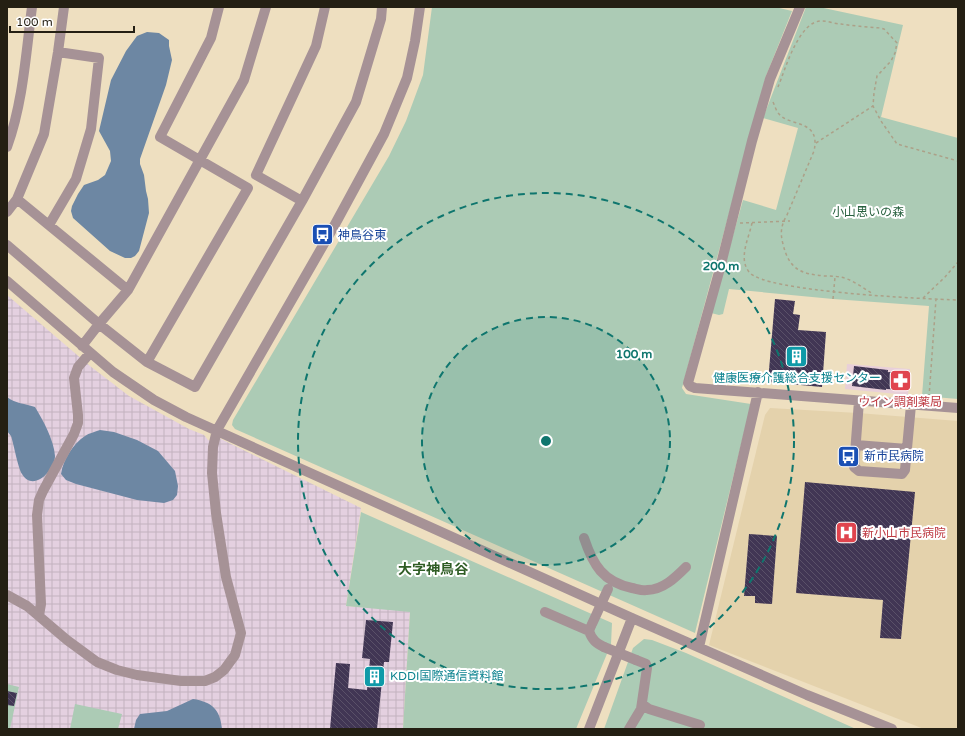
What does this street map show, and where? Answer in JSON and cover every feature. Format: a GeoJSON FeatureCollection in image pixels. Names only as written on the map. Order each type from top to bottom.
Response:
{"type":"FeatureCollection","features":[{"type":"Feature","properties":{"kind":"street"},"geometry":{"type":"LineString","coordinates":[[7,147],[15,126],[32,7]]}},
{"type":"Feature","properties":{"kind":"street"},"geometry":{"type":"LineString","coordinates":[[7,212],[17,199],[44,134],[64,7]]}},
{"type":"Feature","properties":{"kind":"street"},"geometry":{"type":"LineString","coordinates":[[148,362],[248,188],[160,138],[211,38],[219,7]]}},
{"type":"Feature","properties":{"kind":"street"},"geometry":{"type":"LineString","coordinates":[[39,615],[41,604],[37,515],[39,500],[74,434],[78,423],[78,402],[74,385],[75,372],[99,324],[128,290],[244,80],[266,7]]}},
{"type":"Feature","properties":{"kind":"street"},"geometry":{"type":"LineString","coordinates":[[302,201],[256,175],[316,46],[325,7]]}},
{"type":"Feature","properties":{"kind":"street"},"geometry":{"type":"LineString","coordinates":[[7,245],[99,324],[148,362],[195,387],[302,201],[356,102],[381,19],[382,7]]}},
{"type":"Feature","properties":{"kind":"street"},"geometry":{"type":"LineString","coordinates":[[7,595],[28,606],[67,640],[97,662],[117,670],[137,675],[194,682],[205,681],[216,677],[224,670],[235,655],[241,633],[226,577],[216,513],[212,473],[213,447],[217,430],[333,228],[384,134],[406,78],[415,41],[420,7]]}},
{"type":"Feature","properties":{"kind":"street"},"geometry":{"type":"LineString","coordinates":[[800,7],[770,79],[752,141],[719,272],[688,383],[690,386],[695,388],[958,408]]}},
{"type":"Feature","properties":{"kind":"street"},"geometry":{"type":"LineString","coordinates":[[49,225],[76,179],[91,130],[99,58],[58,52]]}},
{"type":"Feature","properties":{"kind":"street"},"geometry":{"type":"LineString","coordinates":[[17,199],[128,290]]}},
{"type":"Feature","properties":{"kind":"street"},"geometry":{"type":"LineString","coordinates":[[7,281],[86,350],[119,376],[154,400],[186,417],[632,618],[699,646],[807,695],[892,729]]}},
{"type":"Feature","properties":{"kind":"street"},"geometry":{"type":"LineString","coordinates":[[699,646],[758,392]]}},
{"type":"Feature","properties":{"kind":"street"},"geometry":{"type":"LineString","coordinates":[[859,401],[854,468],[859,471],[902,474],[905,470],[911,405]]}},
{"type":"Feature","properties":{"kind":"street"},"geometry":{"type":"LineString","coordinates":[[856,445],[907,449]]}},
{"type":"Feature","properties":{"kind":"street"},"geometry":{"type":"LineString","coordinates":[[584,538],[590,556],[610,585]]}},
{"type":"Feature","properties":{"kind":"street"},"geometry":{"type":"LineString","coordinates":[[610,585],[647,590],[660,587],[673,580],[686,567]]}},
{"type":"Feature","properties":{"kind":"street"},"geometry":{"type":"LineString","coordinates":[[610,585],[590,628],[595,642],[604,648],[646,664],[647,668],[641,708],[629,729]]}},
{"type":"Feature","properties":{"kind":"street"},"geometry":{"type":"LineString","coordinates":[[545,612],[590,628]]}},
{"type":"Feature","properties":{"kind":"street"},"geometry":{"type":"LineString","coordinates":[[589,729],[632,618]]}},
{"type":"Feature","properties":{"kind":"street"},"geometry":{"type":"LineString","coordinates":[[642,704],[648,709],[700,724]]}},
{"type":"Feature","properties":{"kind":"path"},"geometry":{"type":"LineString","coordinates":[[777,90],[798,40],[809,26],[816,22],[822,21],[884,29],[897,43],[895,53],[891,61],[877,76],[873,106],[881,121],[897,144],[958,161]]}},
{"type":"Feature","properties":{"kind":"path"},"geometry":{"type":"LineString","coordinates":[[774,97],[773,101],[779,114],[809,128],[815,143],[814,150],[782,224],[781,236],[790,263],[795,268],[807,273],[840,277],[853,282],[873,294]]}},
{"type":"Feature","properties":{"kind":"path"},"geometry":{"type":"LineString","coordinates":[[815,143],[873,106]]}},
{"type":"Feature","properties":{"kind":"path"},"geometry":{"type":"LineString","coordinates":[[737,223],[790,220]]}},
{"type":"Feature","properties":{"kind":"path"},"geometry":{"type":"LineString","coordinates":[[752,223],[744,258],[746,268],[753,277],[794,287],[958,300]]}},
{"type":"Feature","properties":{"kind":"path"},"geometry":{"type":"LineString","coordinates":[[923,298],[958,262]]}},
{"type":"Feature","properties":{"kind":"path"},"geometry":{"type":"LineString","coordinates":[[833,299],[835,277]]}},
{"type":"Feature","properties":{"kind":"path"},"geometry":{"type":"LineString","coordinates":[[928,398],[936,299]]}},
{"type":"Feature","properties":{"kind":"shaded area"},"geometry":{"type":"Polygon","coordinates":[[[7,295],[90,366],[129,396],[189,429],[204,435],[208,440],[217,443],[219,438],[361,508],[346,606],[410,611],[403,729],[7,729],[7,295]]]}},
{"type":"Feature","properties":{"kind":"shaded area"},"geometry":{"type":"Polygon","coordinates":[[[847,364],[910,369],[908,395],[845,389],[847,364]]]}},
{"type":"Feature","properties":{"kind":"shaded area","name":"新小山市民病院"},"geometry":{"type":"Polygon","coordinates":[[[770,408],[958,421],[958,729],[924,729],[709,645],[765,415],[770,408]]]}},
{"type":"Feature","properties":{"kind":"green space"},"geometry":{"type":"Polygon","coordinates":[[[432,7],[775,7],[792,11],[766,76],[682,388],[686,394],[751,404],[695,633],[235,429],[232,425],[233,420],[389,156],[406,121],[423,75],[432,7]]]}},
{"type":"Feature","properties":{"kind":"green space","name":"小山思いの森"},"geometry":{"type":"Polygon","coordinates":[[[806,7],[819,7],[903,25],[881,117],[958,138],[958,399],[922,396],[929,306],[729,289],[723,314],[719,315],[711,313],[743,200],[776,210],[798,128],[763,118],[806,7]]]}},
{"type":"Feature","properties":{"kind":"green space"},"geometry":{"type":"Polygon","coordinates":[[[361,512],[612,623],[611,644],[576,729],[403,729],[410,612],[346,606],[361,512]]]}},
{"type":"Feature","properties":{"kind":"green space"},"geometry":{"type":"Polygon","coordinates":[[[644,639],[652,640],[686,653],[856,729],[604,729],[633,648],[644,639]]]}},
{"type":"Feature","properties":{"kind":"green space"},"geometry":{"type":"Polygon","coordinates":[[[7,684],[19,687],[10,729],[7,729],[7,684]]]}},
{"type":"Feature","properties":{"kind":"green space"},"geometry":{"type":"Polygon","coordinates":[[[75,704],[122,714],[118,729],[70,729],[75,704]]]}},
{"type":"Feature","properties":{"kind":"water"},"geometry":{"type":"Polygon","coordinates":[[[147,32],[159,33],[169,40],[172,60],[166,85],[140,159],[148,199],[149,213],[139,251],[131,258],[125,258],[110,251],[73,218],[71,211],[78,194],[84,185],[98,180],[105,175],[111,161],[110,151],[99,131],[111,80],[126,51],[137,36],[147,32]]]}},
{"type":"Feature","properties":{"kind":"water"},"geometry":{"type":"Polygon","coordinates":[[[7,397],[17,402],[35,407],[45,424],[50,437],[55,456],[54,462],[47,473],[37,480],[32,481],[27,479],[22,474],[11,436],[7,431],[7,397]]]}},
{"type":"Feature","properties":{"kind":"water"},"geometry":{"type":"Polygon","coordinates":[[[100,430],[114,432],[137,440],[158,451],[175,471],[178,486],[177,495],[173,500],[164,503],[137,500],[66,480],[61,474],[69,453],[76,443],[85,436],[100,430]]]}},
{"type":"Feature","properties":{"kind":"water"},"geometry":{"type":"Polygon","coordinates":[[[193,699],[205,702],[214,708],[219,716],[222,729],[134,729],[136,720],[140,714],[167,711],[193,699]]]}},
{"type":"Feature","properties":{"kind":"building","name":"健康医療介護総合支援センター"},"geometry":{"type":"Polygon","coordinates":[[[775,299],[795,301],[793,314],[800,315],[798,330],[826,332],[822,387],[768,382],[775,299]]]}},
{"type":"Feature","properties":{"kind":"building"},"geometry":{"type":"Polygon","coordinates":[[[854,366],[888,370],[888,372],[907,373],[906,390],[886,390],[852,386],[854,366]]]}},
{"type":"Feature","properties":{"kind":"building"},"geometry":{"type":"Polygon","coordinates":[[[805,482],[915,492],[901,639],[880,638],[883,600],[796,593],[805,482]]]}},
{"type":"Feature","properties":{"kind":"building"},"geometry":{"type":"Polygon","coordinates":[[[749,534],[777,536],[772,604],[755,603],[755,596],[744,596],[749,534]]]}},
{"type":"Feature","properties":{"kind":"building","name":"KDDI国際通信資料館"},"geometry":{"type":"Polygon","coordinates":[[[366,620],[393,622],[389,662],[384,662],[377,729],[330,729],[336,663],[350,664],[348,688],[367,690],[370,659],[362,658],[366,620]]]}},
{"type":"Feature","properties":{"kind":"building"},"geometry":{"type":"Polygon","coordinates":[[[7,691],[17,693],[14,706],[7,705],[7,691]]]}},
{"type":"Feature","properties":{"kind":"place","name":"神鳥谷東"},"geometry":{"type":"Point","coordinates":[322,235]}},
{"type":"Feature","properties":{"kind":"place","name":"健康医療介護総合支援センター"},"geometry":{"type":"Point","coordinates":[797,357]}},
{"type":"Feature","properties":{"kind":"place","name":"ウイン調剤薬局"},"geometry":{"type":"Point","coordinates":[900,381]}},
{"type":"Feature","properties":{"kind":"place","name":"新市民病院"},"geometry":{"type":"Point","coordinates":[848,456]}},
{"type":"Feature","properties":{"kind":"place","name":"新小山市民病院"},"geometry":{"type":"Point","coordinates":[847,533]}},
{"type":"Feature","properties":{"kind":"place","name":"KDDI国際通信資料館"},"geometry":{"type":"Point","coordinates":[375,676]}},
{"type":"Feature","properties":{"kind":"district","name":"大字神鳥谷"},"geometry":{"type":"Point","coordinates":[433,569]}}]}
